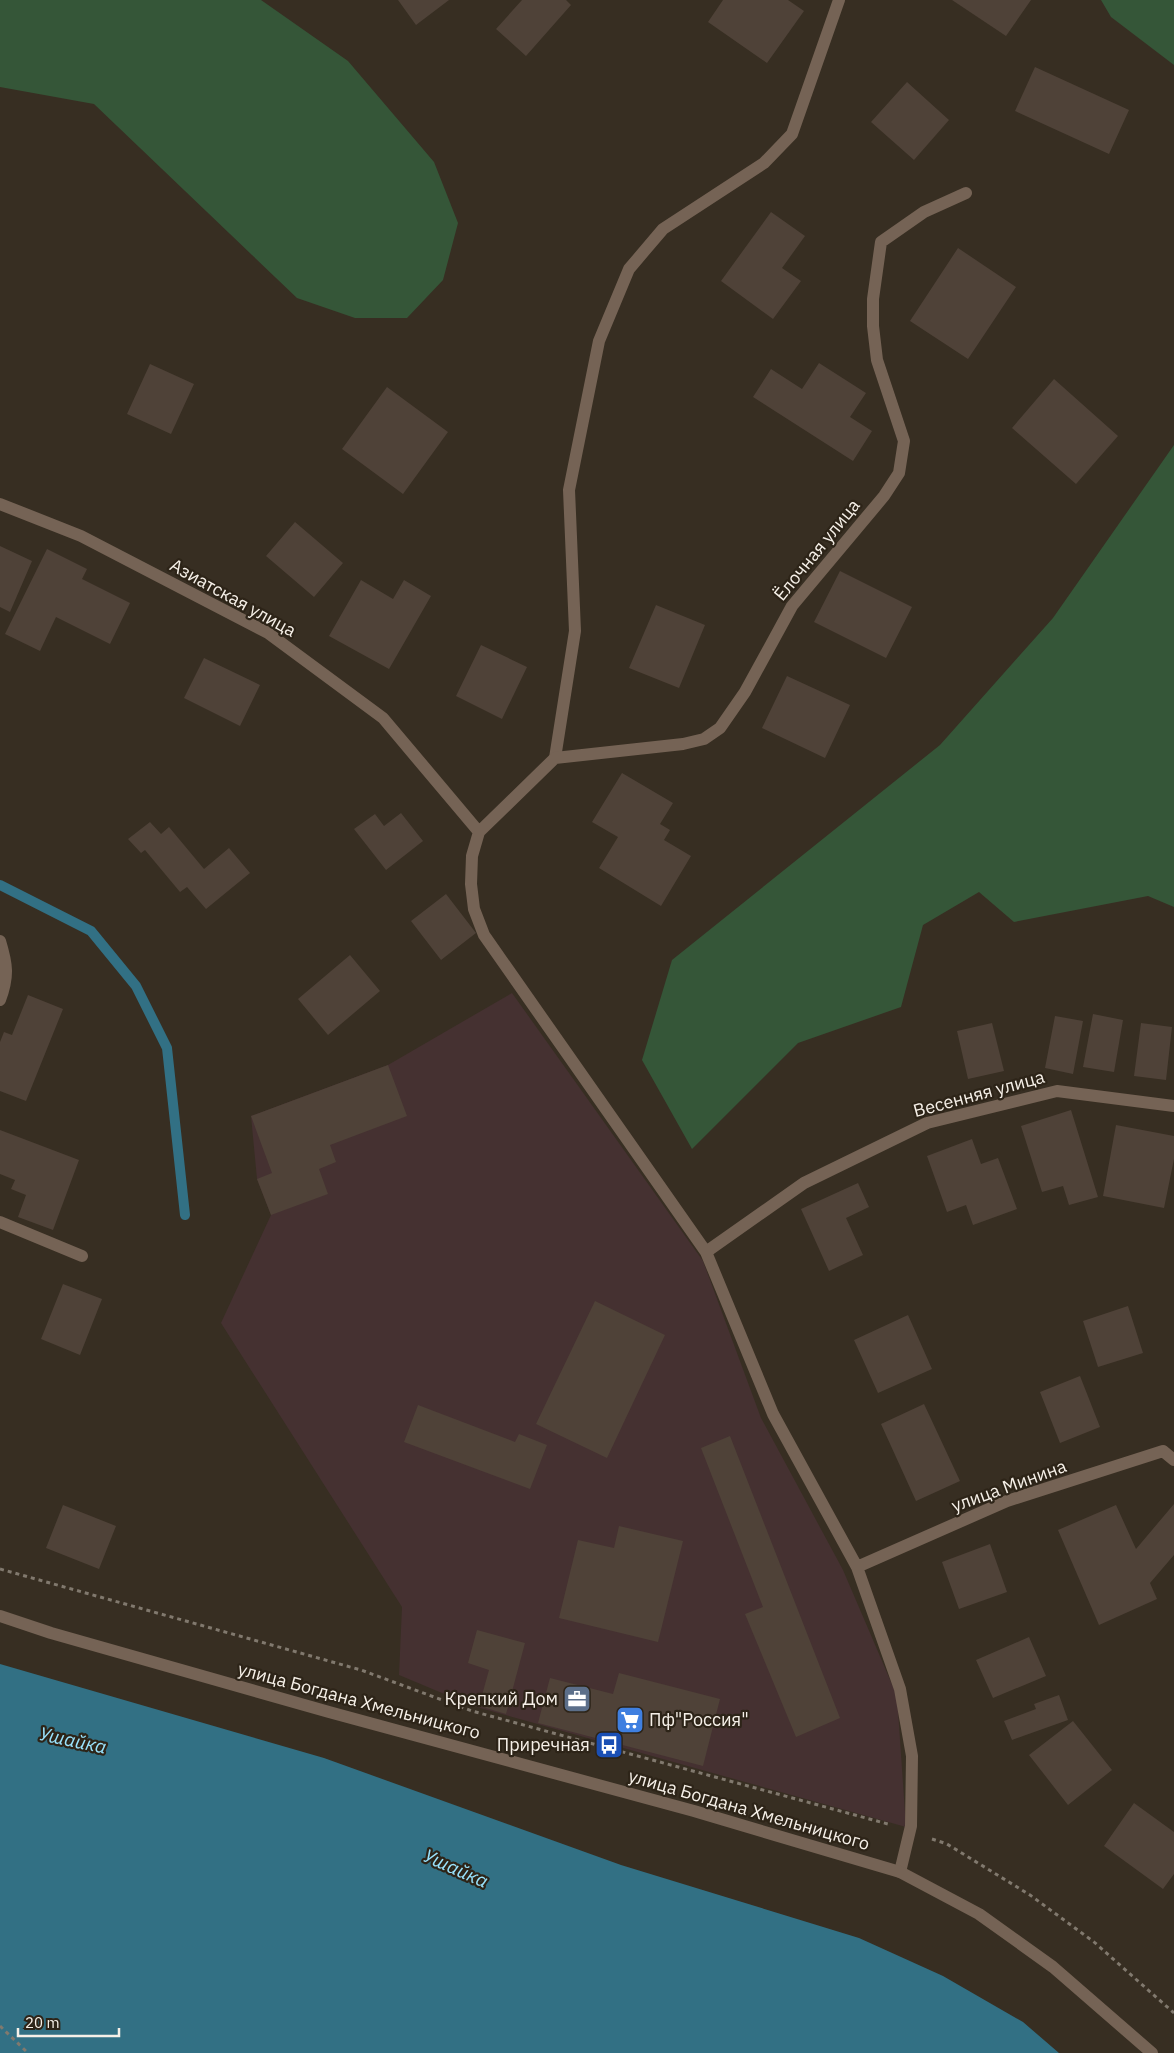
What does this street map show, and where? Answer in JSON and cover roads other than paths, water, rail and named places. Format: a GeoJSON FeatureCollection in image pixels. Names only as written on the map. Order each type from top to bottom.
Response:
{"type":"FeatureCollection","features":[{"type":"Feature","properties":{"kind":"street"},"geometry":{"type":"LineString","coordinates":[[839,0],[792,134],[764,163],[663,229],[628,269],[599,341],[569,490],[575,631],[554,758],[479,832],[472,856],[471,884],[474,909],[484,935],[706,1252],[773,1414],[857,1567],[900,1688],[912,1756],[910,1831],[900,1872]]}},
{"type":"Feature","properties":{"kind":"street","name":"Ёлочная улица"},"geometry":{"type":"LineString","coordinates":[[554,758],[683,744],[704,739],[720,728],[745,692],[792,606],[884,496],[899,473],[904,441],[877,360],[873,326],[873,299],[881,242],[924,212],[966,193]]}},
{"type":"Feature","properties":{"kind":"street","name":"Азиатская улица"},"geometry":{"type":"LineString","coordinates":[[0,504],[81,536],[268,633],[384,718],[479,832]]}},
{"type":"Feature","properties":{"kind":"street"},"geometry":{"type":"LineString","coordinates":[[0,941],[6,960],[7,982],[0,1000]]}},
{"type":"Feature","properties":{"kind":"street","name":"Весенняя улица"},"geometry":{"type":"LineString","coordinates":[[706,1252],[804,1183],[927,1123],[1058,1091],[1174,1106]]}},
{"type":"Feature","properties":{"kind":"street"},"geometry":{"type":"LineString","coordinates":[[0,1222],[82,1256]]}},
{"type":"Feature","properties":{"kind":"street","name":"улица Минина"},"geometry":{"type":"LineString","coordinates":[[857,1567],[1007,1501],[1163,1452],[1174,1460]]}},
{"type":"Feature","properties":{"kind":"street","name":"улица Богдана Хмельницкого"},"geometry":{"type":"LineString","coordinates":[[0,1616],[51,1633],[329,1712],[694,1811],[900,1872],[979,1914],[1053,1967],[1152,2053]]}},
{"type":"Feature","properties":{"kind":"water","name":"Ушайка"},"geometry":{"type":"Polygon","coordinates":[[[0,1664],[324,1758],[621,1865],[859,1938],[943,1976],[1023,2022],[1059,2053],[0,2053],[0,1664]]]}},
{"type":"Feature","properties":{"kind":"waterway"},"geometry":{"type":"LineString","coordinates":[[0,885],[91,931],[136,986],[167,1048],[185,1215]]}},
{"type":"Feature","properties":{"kind":"place","name":"Крепкий Дом"},"geometry":{"type":"Point","coordinates":[577,1699]}},
{"type":"Feature","properties":{"kind":"place","name":"Пф\"Россия\""},"geometry":{"type":"Point","coordinates":[630,1720]}},
{"type":"Feature","properties":{"kind":"place","name":"Приречная"},"geometry":{"type":"Point","coordinates":[609,1745]}}]}
